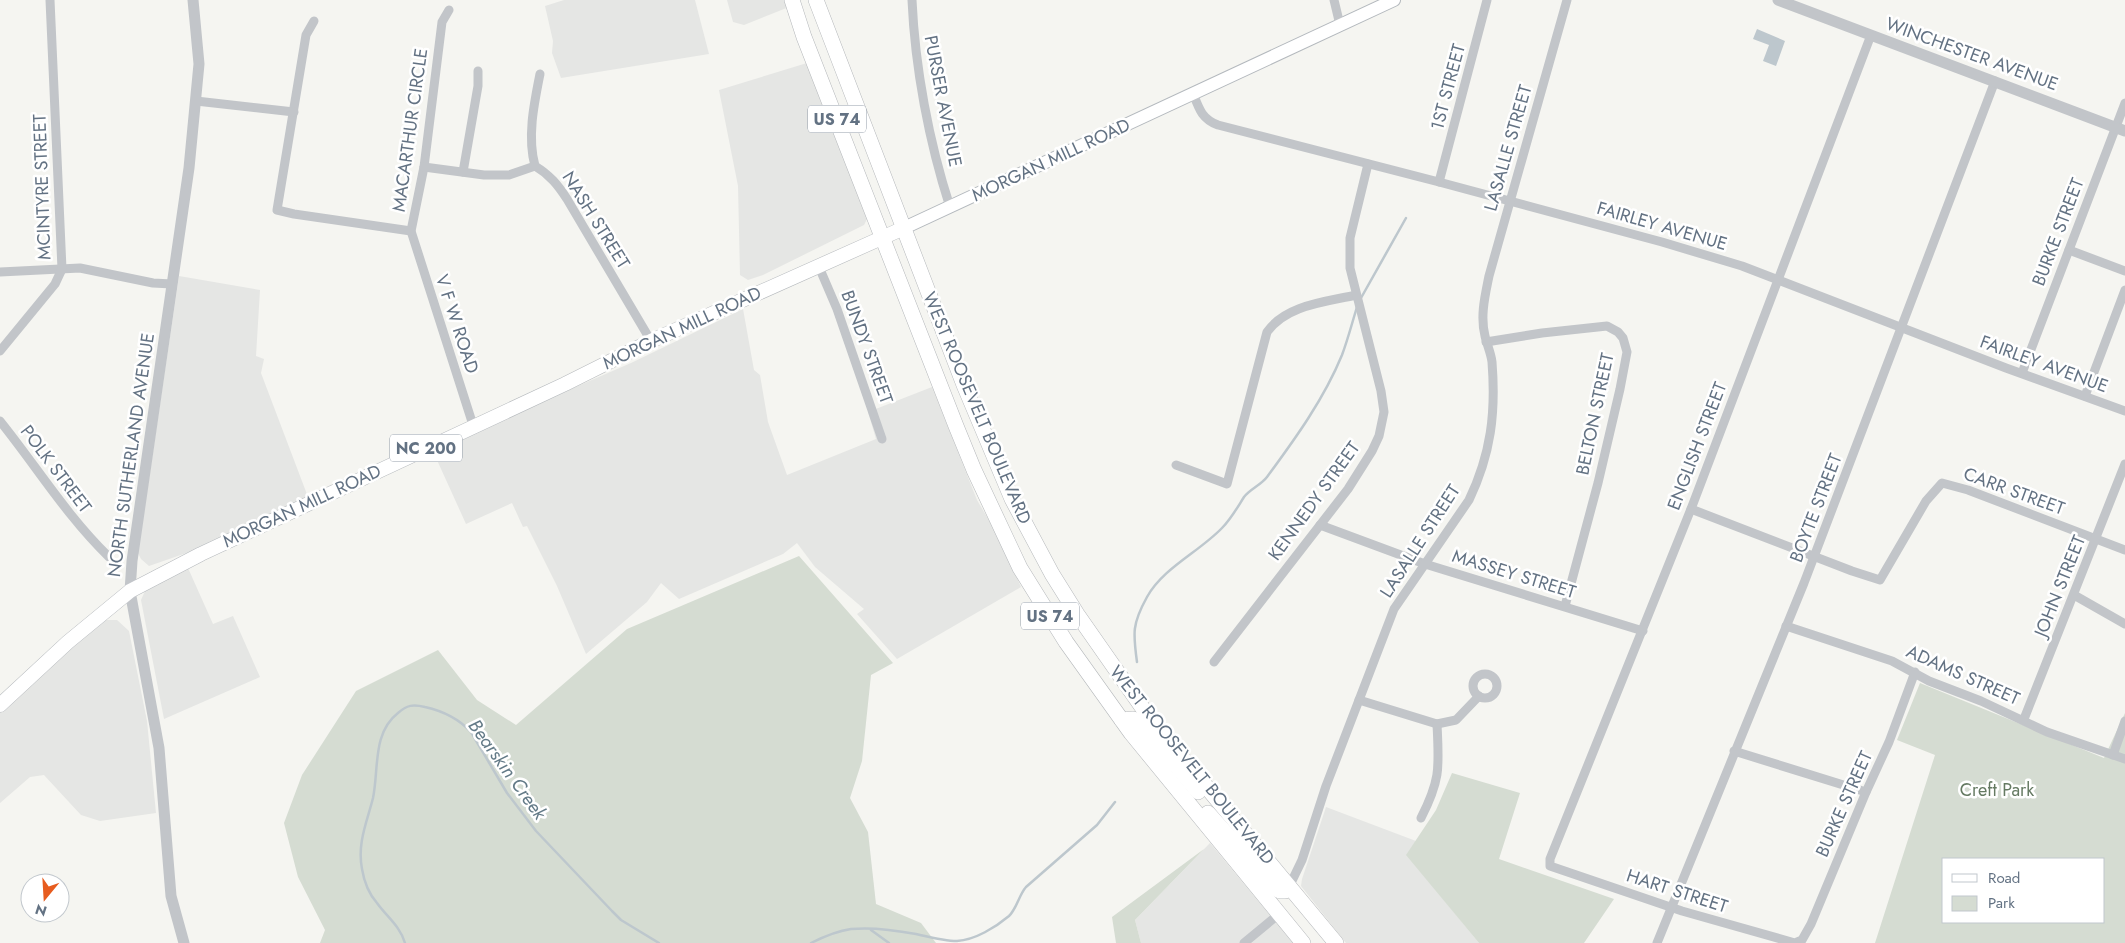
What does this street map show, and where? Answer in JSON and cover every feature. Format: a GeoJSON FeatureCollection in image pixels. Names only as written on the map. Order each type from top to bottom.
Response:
{"type":"FeatureCollection","features":[{"type":"Feature","properties":{"kind":"highway","name":"WEST ROOSEVELT BOULEVARD"},"geometry":{"type":"LineString","coordinates":[[792,0],[804,37],[974,470],[1020,568],[1066,642],[1122,720],[1303,943]]}},
{"type":"Feature","properties":{"kind":"highway","name":"WEST ROOSEVELT BOULEVARD"},"geometry":{"type":"LineString","coordinates":[[816,0],[956,364],[1012,499],[1052,574],[1076,614],[1151,720],[1336,943]]}},
{"type":"Feature","properties":{"kind":"highway"},"geometry":{"type":"LineString","coordinates":[[1122,720],[1133,719],[1138,721],[1201,795],[1244,832]]}},
{"type":"Feature","properties":{"kind":"highway"},"geometry":{"type":"LineString","coordinates":[[1167,777],[1223,828],[1275,888],[1285,891],[1289,887]]}},
{"type":"Feature","properties":{"kind":"main road","name":"MORGAN MILL ROAD"},"geometry":{"type":"LineString","coordinates":[[0,704],[87,626],[130,591],[201,554],[565,384],[651,341],[950,207],[1394,0]]}},
{"type":"Feature","properties":{"kind":"street","name":"MCINTYRE STREET"},"geometry":{"type":"LineString","coordinates":[[0,351],[55,284],[62,269],[50,0]]}},
{"type":"Feature","properties":{"kind":"street","name":"NORTH SUTHERLAND AVENUE"},"geometry":{"type":"LineString","coordinates":[[184,943],[172,896],[159,748],[130,591],[132,561],[189,168],[199,64],[193,0]]}},
{"type":"Feature","properties":{"kind":"street","name":"PURSER AVENUE"},"geometry":{"type":"LineString","coordinates":[[912,0],[914,41],[932,140],[950,207]]}},
{"type":"Feature","properties":{"kind":"street"},"geometry":{"type":"LineString","coordinates":[[1334,0],[1340,25]]}},
{"type":"Feature","properties":{"kind":"street","name":"1ST STREET"},"geometry":{"type":"LineString","coordinates":[[1439,182],[1487,0]]}},
{"type":"Feature","properties":{"kind":"street","name":"LASALLE STREET"},"geometry":{"type":"LineString","coordinates":[[1289,887],[1302,860],[1326,786],[1394,609],[1469,500],[1488,450],[1493,426],[1494,407],[1491,360],[1482,319],[1484,302],[1489,276],[1567,0]]}},
{"type":"Feature","properties":{"kind":"street","name":"WINCHESTER AVENUE"},"geometry":{"type":"LineString","coordinates":[[1785,1],[2120,129]]}},
{"type":"Feature","properties":{"kind":"street","name":"MACARTHUR CIRCLE"},"geometry":{"type":"LineString","coordinates":[[314,22],[306,35],[277,210],[411,232],[424,167],[442,22],[450,10]]}},
{"type":"Feature","properties":{"kind":"street","name":"ENGLISH STREET"},"geometry":{"type":"LineString","coordinates":[[1550,866],[1550,859],[1572,801],[1643,631],[1691,509],[1871,35]]}},
{"type":"Feature","properties":{"kind":"street"},"geometry":{"type":"LineString","coordinates":[[463,172],[478,86],[478,70]]}},
{"type":"Feature","properties":{"kind":"street"},"geometry":{"type":"LineString","coordinates":[[535,166],[532,156],[533,111],[540,74]]}},
{"type":"Feature","properties":{"kind":"street","name":"BOYTE STREET"},"geometry":{"type":"LineString","coordinates":[[1657,943],[1815,557],[1995,82]]}},
{"type":"Feature","properties":{"kind":"street","name":"FAIRLEY AVENUE"},"geometry":{"type":"LineString","coordinates":[[1194,94],[1199,110],[1209,122],[1439,182],[1742,266],[2125,411]]}},
{"type":"Feature","properties":{"kind":"street"},"geometry":{"type":"LineString","coordinates":[[196,101],[294,112]]}},
{"type":"Feature","properties":{"kind":"street","name":"BURKE STREET"},"geometry":{"type":"LineString","coordinates":[[2022,373],[2069,250],[2120,129],[2125,102]]}},
{"type":"Feature","properties":{"kind":"street","name":"KENNEDY STREET"},"geometry":{"type":"LineString","coordinates":[[1214,662],[1348,488],[1372,451],[1378,436],[1384,412],[1375,365],[1350,268],[1349,247],[1368,164]]}},
{"type":"Feature","properties":{"kind":"street","name":"NASH STREET"},"geometry":{"type":"LineString","coordinates":[[424,167],[484,175],[509,175],[535,166],[555,181],[651,341]]}},
{"type":"Feature","properties":{"kind":"street","name":"V F W ROAD"},"geometry":{"type":"LineString","coordinates":[[411,232],[473,426]]}},
{"type":"Feature","properties":{"kind":"street"},"geometry":{"type":"LineString","coordinates":[[2069,250],[2125,272]]}},
{"type":"Feature","properties":{"kind":"street","name":"BUNDY STREET"},"geometry":{"type":"LineString","coordinates":[[819,267],[837,309],[882,440]]}},
{"type":"Feature","properties":{"kind":"street"},"geometry":{"type":"LineString","coordinates":[[0,272],[80,268],[153,283],[172,284]]}},
{"type":"Feature","properties":{"kind":"street"},"geometry":{"type":"LineString","coordinates":[[2085,396],[2125,290]]}},
{"type":"Feature","properties":{"kind":"street"},"geometry":{"type":"LineString","coordinates":[[1176,465],[1227,484],[1259,356],[1267,332],[1274,322],[1292,311],[1356,295]]}},
{"type":"Feature","properties":{"kind":"street","name":"BELTON STREET"},"geometry":{"type":"LineString","coordinates":[[1486,342],[1542,333],[1606,326],[1618,332],[1623,338],[1627,352],[1620,389],[1598,483],[1565,606]]}},
{"type":"Feature","properties":{"kind":"street","name":"POLK STREET"},"geometry":{"type":"LineString","coordinates":[[0,421],[63,507],[85,534],[109,557]]}},
{"type":"Feature","properties":{"kind":"street","name":"JOHN STREET"},"geometry":{"type":"LineString","coordinates":[[2024,719],[2097,539],[2125,464]]}},
{"type":"Feature","properties":{"kind":"street","name":"CARR STREET"},"geometry":{"type":"LineString","coordinates":[[1815,557],[1880,580],[1926,501],[1942,483],[1968,490],[2125,550]]}},
{"type":"Feature","properties":{"kind":"street"},"geometry":{"type":"LineString","coordinates":[[1691,509],[1815,557]]}},
{"type":"Feature","properties":{"kind":"street","name":"MASSEY STREET"},"geometry":{"type":"LineString","coordinates":[[1320,525],[1425,564],[1643,631]]}},
{"type":"Feature","properties":{"kind":"street"},"geometry":{"type":"LineString","coordinates":[[2074,595],[2125,624]]}},
{"type":"Feature","properties":{"kind":"street","name":"ADAMS STREET"},"geometry":{"type":"LineString","coordinates":[[1786,626],[1864,650],[2024,719],[2047,732],[2125,759]]}},
{"type":"Feature","properties":{"kind":"street","name":"BURKE STREET"},"geometry":{"type":"LineString","coordinates":[[1795,943],[1802,940],[1811,924],[1889,742],[1914,672]]}},
{"type":"Feature","properties":{"kind":"street"},"geometry":{"type":"LineString","coordinates":[[1360,700],[1437,724],[1456,720],[1479,696]]}},
{"type":"Feature","properties":{"kind":"street"},"geometry":{"type":"LineString","coordinates":[[2113,755],[2125,721]]}},
{"type":"Feature","properties":{"kind":"street"},"geometry":{"type":"LineString","coordinates":[[1421,818],[1438,777],[1437,724]]}},
{"type":"Feature","properties":{"kind":"street"},"geometry":{"type":"LineString","coordinates":[[1734,752],[1866,792]]}},
{"type":"Feature","properties":{"kind":"street","name":"HART STREET"},"geometry":{"type":"LineString","coordinates":[[1550,866],[1672,907],[1795,943]]}},
{"type":"Feature","properties":{"kind":"street"},"geometry":{"type":"LineString","coordinates":[[1244,943],[1279,914]]}},
{"type":"Feature","properties":{"kind":"shaded area"},"geometry":{"type":"Polygon","coordinates":[[[564,0],[695,0],[709,54],[561,78],[552,53],[553,41],[545,6],[564,0]]]}},
{"type":"Feature","properties":{"kind":"shaded area"},"geometry":{"type":"Polygon","coordinates":[[[727,0],[787,0],[789,7],[744,25],[733,22],[727,0]]]}},
{"type":"Feature","properties":{"kind":"shaded area"},"geometry":{"type":"Polygon","coordinates":[[[1757,29],[1785,41],[1776,66],[1763,61],[1769,45],[1753,39],[1757,29]]]}},
{"type":"Feature","properties":{"kind":"shaded area"},"geometry":{"type":"Polygon","coordinates":[[[807,63],[867,219],[864,225],[763,275],[748,280],[740,275],[738,186],[719,90],[807,63]]]}},
{"type":"Feature","properties":{"kind":"shaded area"},"geometry":{"type":"Polygon","coordinates":[[[179,276],[260,290],[256,356],[264,359],[261,373],[308,497],[198,549],[149,566],[141,559],[138,553],[179,276]]]}},
{"type":"Feature","properties":{"kind":"shaded area"},"geometry":{"type":"Polygon","coordinates":[[[743,309],[754,370],[760,375],[768,422],[787,475],[876,439],[868,412],[932,387],[977,500],[997,534],[1021,587],[897,659],[857,614],[864,609],[815,567],[797,543],[783,554],[679,599],[661,583],[647,602],[586,654],[557,586],[527,526],[523,527],[512,503],[466,524],[432,449],[631,363],[743,309]]]}},
{"type":"Feature","properties":{"kind":"shaded area"},"geometry":{"type":"Polygon","coordinates":[[[188,568],[213,624],[233,616],[260,677],[164,719],[141,600],[145,591],[188,568]]]}},
{"type":"Feature","properties":{"kind":"shaded area"},"geometry":{"type":"Polygon","coordinates":[[[102,620],[117,620],[129,631],[147,721],[156,813],[100,821],[81,815],[44,775],[30,777],[0,803],[0,712],[102,620]]]}},
{"type":"Feature","properties":{"kind":"shaded area"},"geometry":{"type":"Polygon","coordinates":[[[1326,807],[1416,841],[1407,855],[1479,943],[1346,943],[1301,886],[1326,807]]]}},
{"type":"Feature","properties":{"kind":"shaded area"},"geometry":{"type":"Polygon","coordinates":[[[1210,843],[1293,943],[1141,943],[1135,920],[1210,843]]]}},
{"type":"Feature","properties":{"kind":"green space"},"geometry":{"type":"Polygon","coordinates":[[[799,556],[893,663],[871,675],[862,761],[850,798],[868,832],[876,904],[921,923],[936,943],[320,943],[325,930],[298,877],[284,823],[302,775],[356,691],[438,650],[477,700],[516,725],[627,629],[799,556]]]}},
{"type":"Feature","properties":{"kind":"green space","name":"Creft Park"},"geometry":{"type":"Polygon","coordinates":[[[1920,683],[2104,758],[2125,713],[2125,943],[1875,943],[1935,755],[1897,740],[1920,683]]]}},
{"type":"Feature","properties":{"kind":"green space"},"geometry":{"type":"Polygon","coordinates":[[[1452,773],[1520,793],[1499,859],[1614,899],[1584,943],[1479,943],[1406,855],[1436,810],[1452,773]]]}},
{"type":"Feature","properties":{"kind":"green space"},"geometry":{"type":"Polygon","coordinates":[[[1204,849],[1135,920],[1141,943],[1116,943],[1112,917],[1204,849]]]}},
{"type":"Feature","properties":{"kind":"waterway"},"geometry":{"type":"LineString","coordinates":[[1361,298],[1406,218]]}},
{"type":"Feature","properties":{"kind":"waterway"},"geometry":{"type":"LineString","coordinates":[[1137,662],[1135,643],[1136,622],[1147,597],[1162,577],[1222,528],[1244,497],[1265,480],[1278,463],[1327,387],[1342,355],[1357,307]]}},
{"type":"Feature","properties":{"kind":"waterway","name":"Bearskin Creek"},"geometry":{"type":"LineString","coordinates":[[405,943],[397,927],[369,891],[363,874],[361,850],[363,833],[375,787],[380,741],[390,721],[404,708],[414,705],[444,713],[466,727],[471,732],[507,793],[536,831],[621,920],[659,943]]}},
{"type":"Feature","properties":{"kind":"waterway"},"geometry":{"type":"LineString","coordinates":[[811,943],[825,936],[859,928],[892,930],[952,941],[978,936],[1009,916],[1026,887],[1097,825],[1115,802]]}},
{"type":"Feature","properties":{"kind":"waterway","name":"Bearskin Creek"},"geometry":{"type":"LineString","coordinates":[[871,930],[889,943]]}}]}
